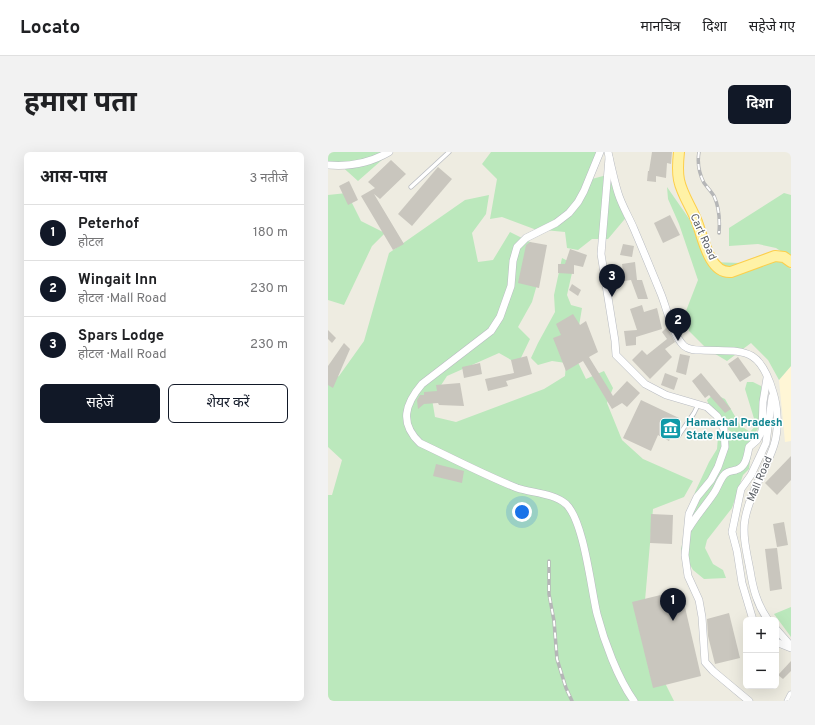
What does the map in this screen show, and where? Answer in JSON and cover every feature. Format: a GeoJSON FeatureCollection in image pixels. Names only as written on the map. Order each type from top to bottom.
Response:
{"type":"FeatureCollection","features":[{"type":"Feature","properties":{"kind":"main road","name":"Cart Road"},"geometry":{"type":"LineString","coordinates":[[679,152],[678,175],[682,190],[697,222],[706,248],[711,258],[719,268],[726,272],[731,272],[775,256],[784,257],[791,262]]}},
{"type":"Feature","properties":{"kind":"street"},"geometry":{"type":"LineString","coordinates":[[328,165],[353,165],[366,162],[390,152]]}},
{"type":"Feature","properties":{"kind":"street"},"geometry":{"type":"LineString","coordinates":[[600,152],[596,165],[584,191],[578,202],[569,213],[556,223],[526,238],[517,247],[513,261],[511,286],[500,317],[491,331],[422,384],[414,393],[408,404],[406,413],[409,429],[420,443],[518,488],[556,498],[566,504],[574,514],[587,560],[597,615],[607,645],[621,678],[634,701]]}},
{"type":"Feature","properties":{"kind":"street"},"geometry":{"type":"LineString","coordinates":[[608,155],[601,254],[616,355],[645,384],[666,395],[707,407],[718,416],[724,429],[725,447],[718,467],[711,480],[698,497],[690,514],[685,555],[688,576],[699,600],[702,617],[705,662],[713,672],[749,701]]}},
{"type":"Feature","properties":{"kind":"street","name":"Mall Road"},"geometry":{"type":"LineString","coordinates":[[608,155],[618,194],[642,248],[673,327],[681,342],[690,350],[726,351],[749,354],[758,360],[773,391],[776,408],[776,438],[774,447],[754,490],[748,508],[745,527],[746,551],[754,593],[761,610],[766,617]]}},
{"type":"Feature","properties":{"kind":"street"},"geometry":{"type":"LineString","coordinates":[[687,532],[696,516],[714,493],[724,474],[743,466],[748,456],[749,447],[757,440],[762,432],[763,402],[767,378]]}},
{"type":"Feature","properties":{"kind":"street"},"geometry":{"type":"LineString","coordinates":[[753,617],[742,583],[737,551],[732,532],[741,489],[751,475],[766,443],[773,391]]}},
{"type":"Feature","properties":{"kind":"street"},"geometry":{"type":"LineString","coordinates":[[779,633],[791,647]]}},
{"type":"Feature","properties":{"kind":"street"},"geometry":{"type":"LineString","coordinates":[[779,643],[791,647]]}},
{"type":"Feature","properties":{"kind":"street"},"geometry":{"type":"LineString","coordinates":[[788,701],[791,695]]}},
{"type":"Feature","properties":{"kind":"lane"},"geometry":{"type":"LineString","coordinates":[[411,187],[449,152]]}},
{"type":"Feature","properties":{"kind":"lane"},"geometry":{"type":"LineString","coordinates":[[679,435],[694,413],[698,404]]}},
{"type":"Feature","properties":{"kind":"shaded area"},"geometry":{"type":"Polygon","coordinates":[[[791,366],[791,441],[785,442],[779,380],[791,366]]]}},
{"type":"Feature","properties":{"kind":"green space"},"geometry":{"type":"Polygon","coordinates":[[[328,152],[391,152],[358,181],[338,163],[328,164],[328,152]]]}},
{"type":"Feature","properties":{"kind":"green space"},"geometry":{"type":"Polygon","coordinates":[[[491,152],[597,152],[588,180],[607,175],[618,187],[629,214],[608,239],[592,239],[578,250],[567,248],[565,232],[534,229],[502,217],[490,219],[497,179],[482,164],[491,152]]]}},
{"type":"Feature","properties":{"kind":"green space"},"geometry":{"type":"Polygon","coordinates":[[[667,187],[690,220],[702,253],[711,262],[740,263],[761,255],[776,257],[791,269],[791,366],[779,380],[768,360],[751,343],[727,361],[707,349],[689,331],[686,311],[698,280],[679,224],[668,199],[667,187]]]}},
{"type":"Feature","properties":{"kind":"green space"},"geometry":{"type":"Polygon","coordinates":[[[347,193],[361,221],[385,233],[372,246],[344,305],[328,300],[328,195],[347,193]]]}},
{"type":"Feature","properties":{"kind":"green space"},"geometry":{"type":"Polygon","coordinates":[[[784,193],[791,195],[791,258],[776,248],[758,244],[729,246],[729,228],[784,193]]]}},
{"type":"Feature","properties":{"kind":"green space"},"geometry":{"type":"Polygon","coordinates":[[[489,195],[486,214],[472,233],[478,262],[493,260],[510,232],[536,245],[540,274],[532,302],[518,327],[530,339],[518,364],[499,353],[447,376],[432,399],[435,417],[456,422],[544,389],[565,376],[566,363],[552,361],[538,365],[531,358],[555,312],[554,295],[562,258],[574,264],[567,295],[571,305],[582,308],[579,326],[572,350],[586,379],[604,371],[613,388],[607,403],[622,440],[643,459],[693,481],[684,497],[653,509],[644,612],[665,683],[674,701],[328,701],[328,495],[332,495],[342,460],[328,447],[328,381],[339,376],[364,341],[389,253],[465,200],[489,195]]]}},
{"type":"Feature","properties":{"kind":"green space"},"geometry":{"type":"Polygon","coordinates":[[[747,382],[753,382],[761,386],[767,418],[753,435],[749,469],[743,475],[732,508],[707,540],[705,548],[713,564],[723,570],[726,578],[704,579],[693,570],[681,549],[695,492],[709,462],[717,449],[718,437],[730,435],[730,431],[715,423],[707,400],[714,394],[725,399],[740,425],[750,432],[756,425],[745,389],[747,382]]]}},
{"type":"Feature","properties":{"kind":"green space"},"geometry":{"type":"Polygon","coordinates":[[[791,607],[791,637],[779,621],[779,617],[776,617],[774,614],[791,607]]]}},
{"type":"Feature","properties":{"kind":"building"},"geometry":{"type":"Polygon","coordinates":[[[652,152],[672,152],[671,164],[667,163],[666,178],[656,176],[656,182],[647,181],[652,152]]]}},
{"type":"Feature","properties":{"kind":"building"},"geometry":{"type":"Polygon","coordinates":[[[391,160],[406,174],[380,199],[374,194],[404,244],[393,250],[361,196],[375,188],[368,182],[391,160]]]}},
{"type":"Feature","properties":{"kind":"building"},"geometry":{"type":"Polygon","coordinates":[[[438,167],[452,179],[412,226],[398,214],[438,167]]]}},
{"type":"Feature","properties":{"kind":"building"},"geometry":{"type":"Polygon","coordinates":[[[349,181],[358,200],[348,205],[339,186],[349,181]]]}},
{"type":"Feature","properties":{"kind":"building"},"geometry":{"type":"Polygon","coordinates":[[[670,215],[680,235],[663,243],[654,223],[670,215]]]}},
{"type":"Feature","properties":{"kind":"building"},"geometry":{"type":"Polygon","coordinates":[[[530,242],[547,245],[539,288],[518,283],[526,245],[530,242]]]}},
{"type":"Feature","properties":{"kind":"building"},"geometry":{"type":"Polygon","coordinates":[[[623,244],[634,246],[632,257],[620,255],[623,244]]]}},
{"type":"Feature","properties":{"kind":"building"},"geometry":{"type":"Polygon","coordinates":[[[570,249],[587,255],[583,267],[574,265],[574,274],[558,273],[558,264],[565,264],[570,249]]]}},
{"type":"Feature","properties":{"kind":"building"},"geometry":{"type":"Polygon","coordinates":[[[635,262],[637,280],[642,280],[648,299],[638,299],[631,280],[624,281],[622,264],[635,262]]]}},
{"type":"Feature","properties":{"kind":"building"},"geometry":{"type":"Polygon","coordinates":[[[572,284],[581,290],[578,296],[569,290],[572,284]]]}},
{"type":"Feature","properties":{"kind":"building"},"geometry":{"type":"Polygon","coordinates":[[[642,305],[644,312],[657,308],[662,329],[636,337],[636,345],[626,346],[624,331],[637,330],[630,309],[642,305]]]}},
{"type":"Feature","properties":{"kind":"building"},"geometry":{"type":"Polygon","coordinates":[[[573,314],[580,325],[586,321],[598,352],[589,357],[613,396],[627,381],[640,393],[627,407],[622,403],[612,409],[583,361],[566,371],[553,338],[561,335],[556,324],[573,314]]]}},
{"type":"Feature","properties":{"kind":"building"},"geometry":{"type":"Polygon","coordinates":[[[667,327],[675,342],[665,349],[672,357],[650,379],[632,360],[642,350],[647,355],[667,339],[662,332],[667,327]]]}},
{"type":"Feature","properties":{"kind":"building"},"geometry":{"type":"Polygon","coordinates":[[[328,330],[336,338],[332,343],[328,339],[328,330]]]}},
{"type":"Feature","properties":{"kind":"building"},"geometry":{"type":"Polygon","coordinates":[[[344,343],[350,349],[333,388],[328,385],[328,366],[344,343]]]}},
{"type":"Feature","properties":{"kind":"building"},"geometry":{"type":"Polygon","coordinates":[[[680,354],[690,356],[686,375],[676,372],[680,354]]]}},
{"type":"Feature","properties":{"kind":"building"},"geometry":{"type":"Polygon","coordinates":[[[527,356],[532,374],[506,381],[508,386],[488,391],[485,379],[514,373],[511,360],[527,356]]]}},
{"type":"Feature","properties":{"kind":"building"},"geometry":{"type":"Polygon","coordinates":[[[738,357],[751,375],[740,382],[728,364],[738,357]]]}},
{"type":"Feature","properties":{"kind":"building"},"geometry":{"type":"Polygon","coordinates":[[[480,363],[482,374],[464,378],[462,367],[480,363]]]}},
{"type":"Feature","properties":{"kind":"building"},"geometry":{"type":"Polygon","coordinates":[[[665,373],[678,378],[674,390],[661,385],[665,373]]]}},
{"type":"Feature","properties":{"kind":"building"},"geometry":{"type":"Polygon","coordinates":[[[701,373],[731,409],[725,413],[709,395],[705,398],[692,381],[701,373]]]}},
{"type":"Feature","properties":{"kind":"building"},"geometry":{"type":"Polygon","coordinates":[[[460,383],[464,406],[439,405],[438,403],[424,404],[418,409],[417,400],[420,395],[424,395],[424,392],[437,391],[436,385],[460,383]]]}},
{"type":"Feature","properties":{"kind":"building"},"geometry":{"type":"Polygon","coordinates":[[[641,400],[679,418],[669,441],[658,435],[651,451],[623,438],[641,400]]]}},
{"type":"Feature","properties":{"kind":"building"},"geometry":{"type":"Polygon","coordinates":[[[791,456],[791,480],[777,495],[765,483],[791,456]]]}},
{"type":"Feature","properties":{"kind":"building"},"geometry":{"type":"Polygon","coordinates":[[[436,464],[464,471],[462,483],[433,476],[436,464]]]}},
{"type":"Feature","properties":{"kind":"building"},"geometry":{"type":"Polygon","coordinates":[[[651,514],[673,515],[672,544],[650,543],[651,514]]]}},
{"type":"Feature","properties":{"kind":"building"},"geometry":{"type":"Polygon","coordinates":[[[784,522],[788,545],[777,547],[773,524],[784,522]]]}},
{"type":"Feature","properties":{"kind":"building"},"geometry":{"type":"Polygon","coordinates":[[[777,548],[782,589],[770,591],[765,549],[777,548]]]}},
{"type":"Feature","properties":{"kind":"building"},"geometry":{"type":"Polygon","coordinates":[[[681,590],[701,676],[653,688],[632,602],[681,590]]]}},
{"type":"Feature","properties":{"kind":"building"},"geometry":{"type":"Polygon","coordinates":[[[729,613],[740,658],[715,664],[708,636],[707,619],[729,613]]]}},
{"type":"Feature","properties":{"kind":"building"},"geometry":{"type":"Polygon","coordinates":[[[791,661],[791,671],[783,679],[779,674],[791,661]]]}},
{"type":"Feature","properties":{"kind":"railway"},"geometry":{"type":"LineString","coordinates":[[699,152],[698,164],[701,175],[704,183],[714,196],[718,209],[719,233]]}},
{"type":"Feature","properties":{"kind":"railway"},"geometry":{"type":"LineString","coordinates":[[549,561],[549,594],[554,621],[557,659],[566,688],[572,701]]}},
{"type":"Feature","properties":{"kind":"place","name":"Spars Lodge"},"geometry":{"type":"Point","coordinates":[612,297]}},
{"type":"Feature","properties":{"kind":"place","name":"Wingait Inn"},"geometry":{"type":"Point","coordinates":[678,341]}},
{"type":"Feature","properties":{"kind":"place","name":"Hamachal Pradesh State Museum"},"geometry":{"type":"Point","coordinates":[671,429]}},
{"type":"Feature","properties":{"kind":"place","name":"Peterhof"},"geometry":{"type":"Point","coordinates":[673,621]}}]}
